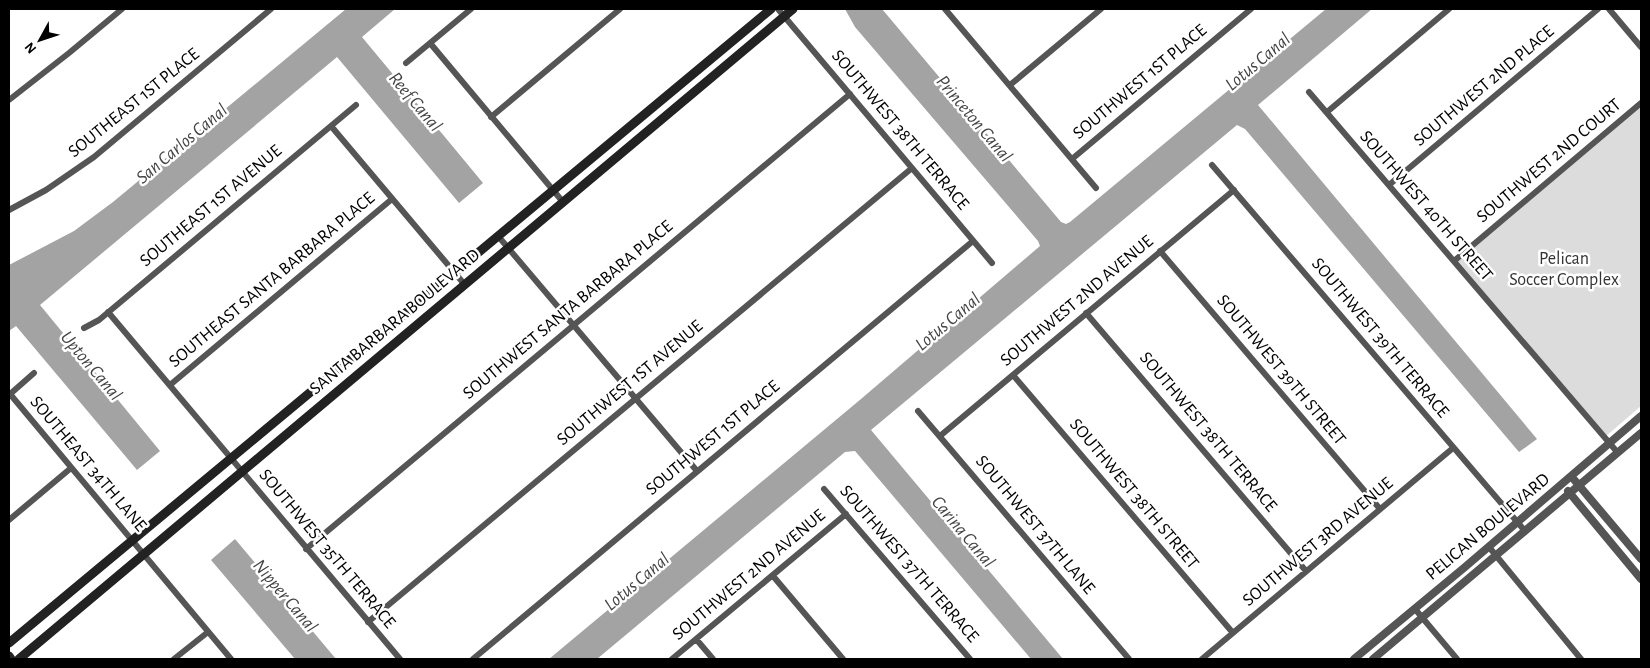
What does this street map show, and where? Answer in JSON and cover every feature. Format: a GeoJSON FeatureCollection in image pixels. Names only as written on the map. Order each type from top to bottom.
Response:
{"type":"FeatureCollection","features":[{"type":"Feature","properties":{"kind":"main road","name":"SANTA BARBARA BOULEVARD"},"geometry":{"type":"LineString","coordinates":[[9,643],[771,9]]}},
{"type":"Feature","properties":{"kind":"main road","name":"SANTA BARBARA BOULEVARD"},"geometry":{"type":"LineString","coordinates":[[19,659],[241,471],[667,116],[781,12],[793,9]]}},
{"type":"Feature","properties":{"kind":"main road"},"geometry":{"type":"LineString","coordinates":[[656,103],[667,116]]}},
{"type":"Feature","properties":{"kind":"main road"},"geometry":{"type":"LineString","coordinates":[[342,367],[352,379]]}},
{"type":"Feature","properties":{"kind":"street"},"geometry":{"type":"LineString","coordinates":[[9,100],[122,9]]}},
{"type":"Feature","properties":{"kind":"street","name":"SOUTHEAST 1ST PLACE"},"geometry":{"type":"LineString","coordinates":[[9,210],[46,190],[94,157],[271,9]]}},
{"type":"Feature","properties":{"kind":"street"},"geometry":{"type":"LineString","coordinates":[[406,63],[471,9]]}},
{"type":"Feature","properties":{"kind":"street"},"geometry":{"type":"LineString","coordinates":[[491,117],[620,9]]}},
{"type":"Feature","properties":{"kind":"street"},"geometry":{"type":"LineString","coordinates":[[1010,85],[1101,9]]}},
{"type":"Feature","properties":{"kind":"street","name":"SOUTHWEST 1ST PLACE"},"geometry":{"type":"LineString","coordinates":[[1072,159],[1250,9]]}},
{"type":"Feature","properties":{"kind":"street"},"geometry":{"type":"LineString","coordinates":[[1326,112],[1449,9]]}},
{"type":"Feature","properties":{"kind":"street","name":"SOUTHWEST 2ND PLACE"},"geometry":{"type":"LineString","coordinates":[[1389,185],[1598,9]]}},
{"type":"Feature","properties":{"kind":"street"},"geometry":{"type":"LineString","coordinates":[[1609,9],[1641,47]]}},
{"type":"Feature","properties":{"kind":"street"},"geometry":{"type":"LineString","coordinates":[[949,10],[1096,188]]}},
{"type":"Feature","properties":{"kind":"street","name":"SOUTHWEST 38TH TERRACE"},"geometry":{"type":"LineString","coordinates":[[781,12],[992,263]]}},
{"type":"Feature","properties":{"kind":"street"},"geometry":{"type":"LineString","coordinates":[[430,43],[563,202]]}},
{"type":"Feature","properties":{"kind":"street","name":"SOUTHWEST 40TH STREET"},"geometry":{"type":"LineString","coordinates":[[1309,92],[1618,453]]}},
{"type":"Feature","properties":{"kind":"street","name":"SOUTHWEST SANTA BARBARA PLACE"},"geometry":{"type":"LineString","coordinates":[[306,549],[850,94]]}},
{"type":"Feature","properties":{"kind":"street","name":"SOUTHWEST 2ND COURT"},"geometry":{"type":"LineString","coordinates":[[1454,261],[1641,103]]}},
{"type":"Feature","properties":{"kind":"street","name":"SOUTHEAST 1ST AVENUE"},"geometry":{"type":"LineString","coordinates":[[84,328],[108,312],[356,105]]}},
{"type":"Feature","properties":{"kind":"street"},"geometry":{"type":"LineString","coordinates":[[331,126],[465,285]]}},
{"type":"Feature","properties":{"kind":"street","name":"SOUTHWEST 39TH TERRACE"},"geometry":{"type":"LineString","coordinates":[[1212,165],[1525,531]]}},
{"type":"Feature","properties":{"kind":"street","name":"SOUTHWEST 1ST AVENUE"},"geometry":{"type":"LineString","coordinates":[[368,622],[912,168]]}},
{"type":"Feature","properties":{"kind":"street","name":"SOUTHWEST 2ND AVENUE"},"geometry":{"type":"LineString","coordinates":[[940,436],[1234,190]]}},
{"type":"Feature","properties":{"kind":"street","name":"SOUTHEAST SANTA BARBARA PLACE"},"geometry":{"type":"LineString","coordinates":[[170,385],[392,199]]}},
{"type":"Feature","properties":{"kind":"street"},"geometry":{"type":"LineString","coordinates":[[498,236],[697,471]]}},
{"type":"Feature","properties":{"kind":"street","name":"SOUTHWEST 1ST PLACE"},"geometry":{"type":"LineString","coordinates":[[473,659],[973,241]]}},
{"type":"Feature","properties":{"kind":"street","name":"SOUTHWEST 39TH STREET"},"geometry":{"type":"LineString","coordinates":[[1160,251],[1380,509]]}},
{"type":"Feature","properties":{"kind":"street","name":"SOUTHWEST 35TH TERRACE"},"geometry":{"type":"LineString","coordinates":[[108,312],[400,659]]}},
{"type":"Feature","properties":{"kind":"street","name":"SOUTHWEST 38TH TERRACE"},"geometry":{"type":"LineString","coordinates":[[1086,313],[1306,571]]}},
{"type":"Feature","properties":{"kind":"street"},"geometry":{"type":"LineString","coordinates":[[9,395],[34,373]]}},
{"type":"Feature","properties":{"kind":"street","name":"SOUTHWEST 38TH STREET"},"geometry":{"type":"LineString","coordinates":[[1013,375],[1233,633]]}},
{"type":"Feature","properties":{"kind":"street","name":"SOUTHEAST 34TH LANE"},"geometry":{"type":"LineString","coordinates":[[9,395],[231,659]]}},
{"type":"Feature","properties":{"kind":"street","name":"SOUTHWEST 37TH LANE"},"geometry":{"type":"LineString","coordinates":[[918,412],[1129,659]]}},
{"type":"Feature","properties":{"kind":"street","name":"PELICAN BOULEVARD"},"geometry":{"type":"LineString","coordinates":[[1354,659],[1641,416]]}},
{"type":"Feature","properties":{"kind":"street","name":"PELICAN BOULEVARD"},"geometry":{"type":"LineString","coordinates":[[1373,659],[1641,433]]}},
{"type":"Feature","properties":{"kind":"street","name":"SOUTHWEST 3RD AVENUE"},"geometry":{"type":"LineString","coordinates":[[1202,659],[1453,448]]}},
{"type":"Feature","properties":{"kind":"street"},"geometry":{"type":"LineString","coordinates":[[9,520],[71,468]]}},
{"type":"Feature","properties":{"kind":"street"},"geometry":{"type":"LineString","coordinates":[[1571,476],[1641,559]]}},
{"type":"Feature","properties":{"kind":"street"},"geometry":{"type":"LineString","coordinates":[[1562,484],[1641,579]]}},
{"type":"Feature","properties":{"kind":"street","name":"SOUTHWEST 37TH TERRACE"},"geometry":{"type":"LineString","coordinates":[[824,489],[970,659]]}},
{"type":"Feature","properties":{"kind":"street","name":"SOUTHWEST 2ND AVENUE"},"geometry":{"type":"LineString","coordinates":[[672,659],[846,514]]}},
{"type":"Feature","properties":{"kind":"street"},"geometry":{"type":"LineString","coordinates":[[1488,547],[1581,659]]}},
{"type":"Feature","properties":{"kind":"street"},"geometry":{"type":"LineString","coordinates":[[772,576],[843,659]]}},
{"type":"Feature","properties":{"kind":"street"},"geometry":{"type":"LineString","coordinates":[[1415,609],[1457,659]]}},
{"type":"Feature","properties":{"kind":"street"},"geometry":{"type":"LineString","coordinates":[[174,659],[208,632]]}},
{"type":"Feature","properties":{"kind":"street"},"geometry":{"type":"LineString","coordinates":[[696,639],[714,659]]}},
{"type":"Feature","properties":{"kind":"green space","name":"Pelican Soccer Complex"},"geometry":{"type":"Polygon","coordinates":[[[1641,103],[1641,406],[1605,437],[1454,261],[1641,103]]]}},
{"type":"Feature","properties":{"kind":"water","name":"Reef Canal"},"geometry":{"type":"Polygon","coordinates":[[[346,9],[395,9],[362,37],[483,183],[459,203],[337,57],[40,305],[160,451],[137,470],[16,326],[9,331],[9,265],[74,231],[113,202],[346,9]]]}},
{"type":"Feature","properties":{"kind":"water","name":"Princeton Canal"},"geometry":{"type":"Polygon","coordinates":[[[845,9],[882,9],[1061,222],[1066,224],[1326,9],[1372,9],[1258,105],[1537,439],[1519,452],[1245,129],[1237,125],[871,430],[1063,659],[1031,659],[855,451],[845,452],[597,659],[549,659],[861,399],[1040,246],[1038,241],[855,27],[845,9]]]}},
{"type":"Feature","properties":{"kind":"water"},"geometry":{"type":"Polygon","coordinates":[[[235,539],[336,659],[295,659],[211,560],[235,539]]]}},
{"type":"Feature","properties":{"kind":"water label","name":"Lotus Canal"},"geometry":{"type":"Point","coordinates":[1258,62]}},
{"type":"Feature","properties":{"kind":"water label","name":"San Carlos Canal"},"geometry":{"type":"Point","coordinates":[182,144]}},
{"type":"Feature","properties":{"kind":"water label","name":"Lotus Canal"},"geometry":{"type":"Point","coordinates":[948,322]}},
{"type":"Feature","properties":{"kind":"water label","name":"Upton Canal"},"geometry":{"type":"Point","coordinates":[91,366]}},
{"type":"Feature","properties":{"kind":"water label","name":"Carina Canal"},"geometry":{"type":"Point","coordinates":[963,532]}},
{"type":"Feature","properties":{"kind":"water label","name":"Lotus Canal"},"geometry":{"type":"Point","coordinates":[637,582]}},
{"type":"Feature","properties":{"kind":"water label","name":"Nipper Canal"},"geometry":{"type":"Point","coordinates":[285,596]}}]}
